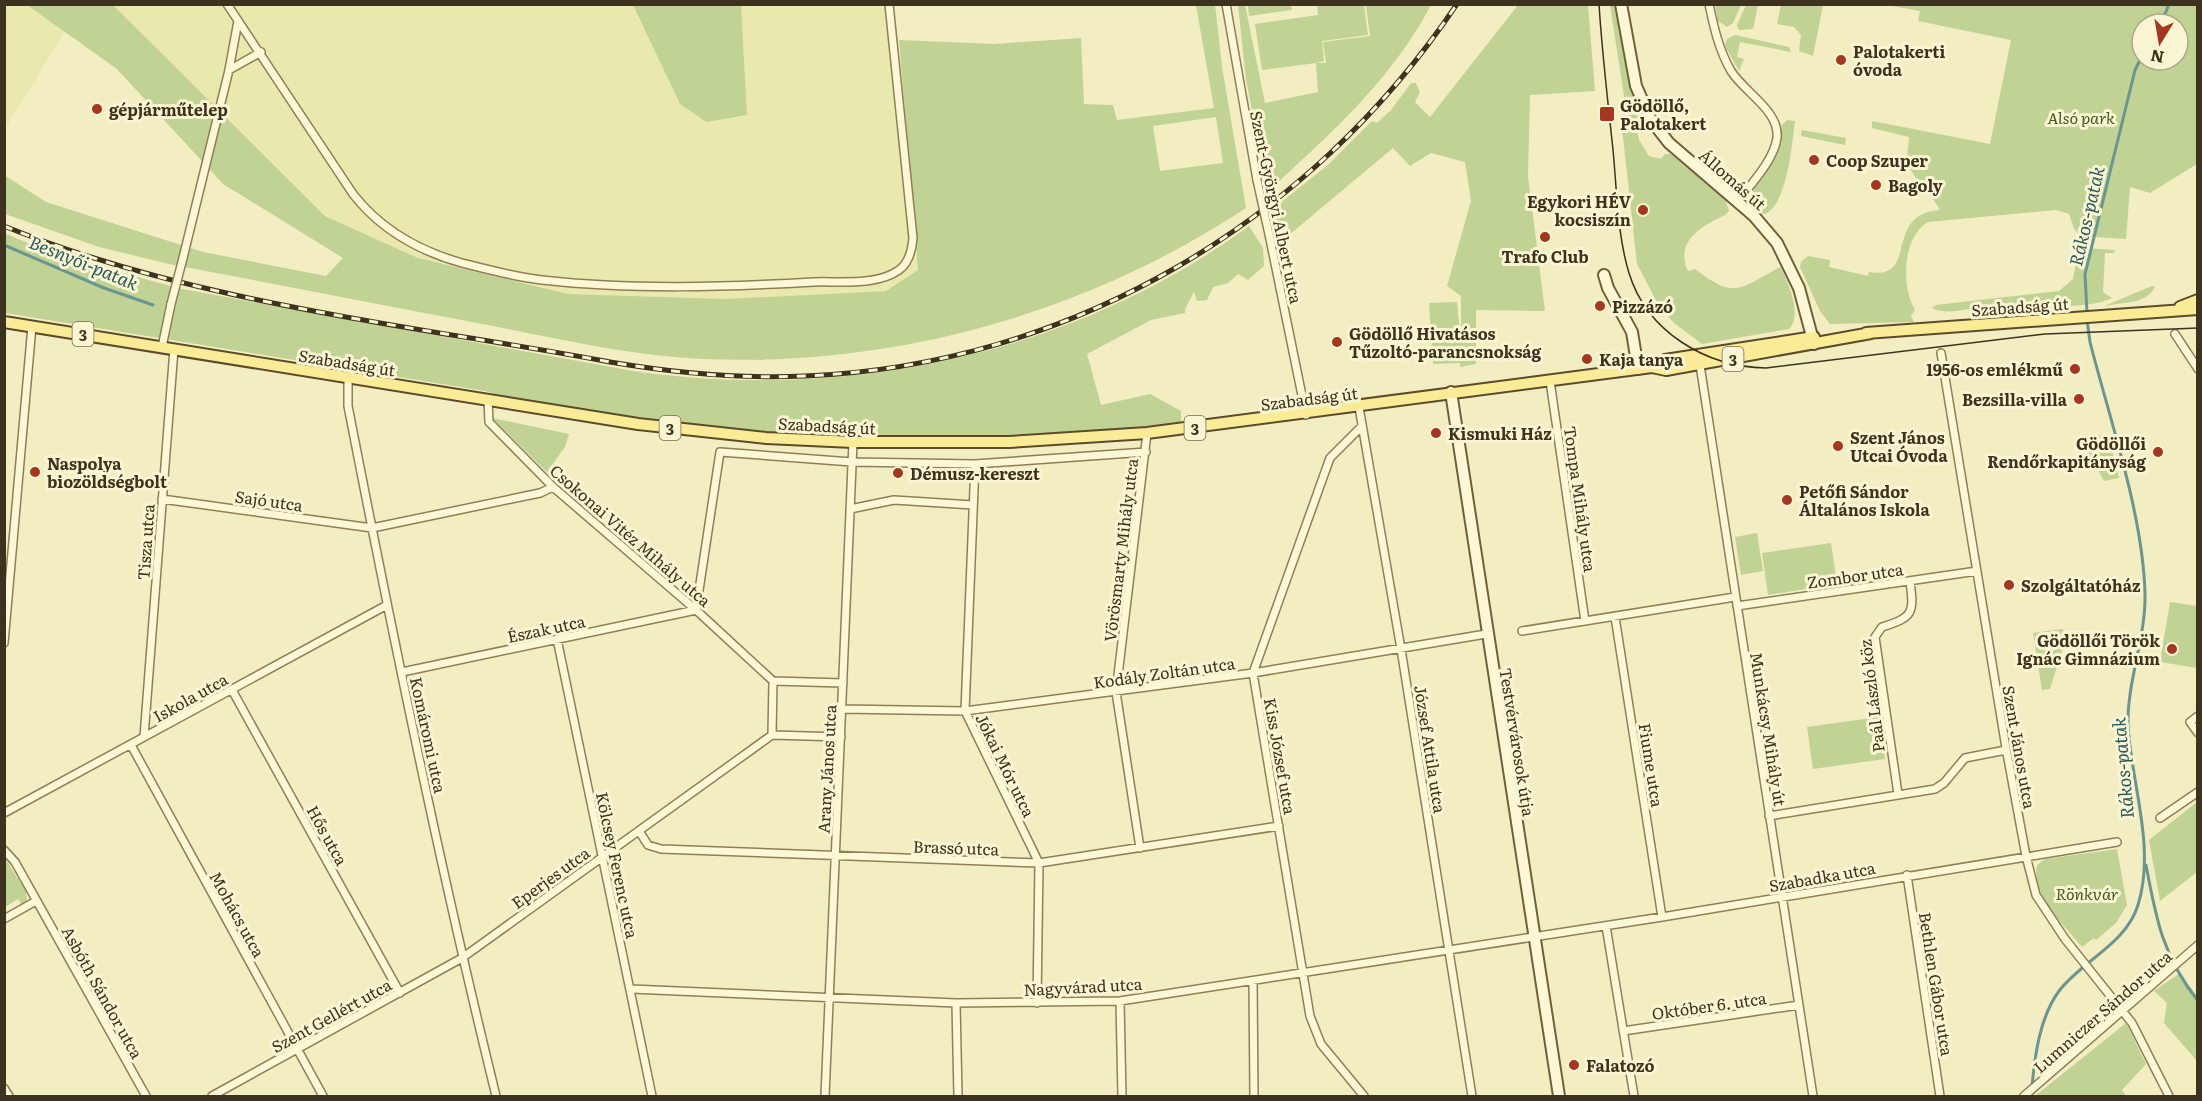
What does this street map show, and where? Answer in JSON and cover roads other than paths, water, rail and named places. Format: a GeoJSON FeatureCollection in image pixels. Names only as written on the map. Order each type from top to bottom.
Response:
{"type":"FeatureCollection","features":[{"type":"Feature","properties":{"kind":"main road","name":"Szabadság út"},"geometry":{"type":"LineString","coordinates":[[2171,310],[2198,300]]}},
{"type":"Feature","properties":{"kind":"main road","name":"Szabadság út"},"geometry":{"type":"LineString","coordinates":[[1652,368],[1665,360],[1686,356],[1871,333],[2198,309]]}},
{"type":"Feature","properties":{"kind":"main road","name":"Szabadság út"},"geometry":{"type":"LineString","coordinates":[[4,321],[670,428],[766,438],[854,442],[1009,442],[1147,433],[1306,415],[1451,392],[1638,369],[1666,370],[1813,341]]}},
{"type":"Feature","properties":{"kind":"street"},"geometry":{"type":"LineString","coordinates":[[227,4],[364,208],[393,234],[432,253],[498,272],[581,283],[734,286],[870,280],[900,270],[912,250],[913,238],[889,4]]}},
{"type":"Feature","properties":{"kind":"street","name":"Szent-Györgyi Albert utca"},"geometry":{"type":"LineString","coordinates":[[1226,4],[1257,180],[1306,415]]}},
{"type":"Feature","properties":{"kind":"street","name":"Állomás út"},"geometry":{"type":"LineString","coordinates":[[1622,4],[1636,86],[1652,120],[1669,143],[1763,225],[1786,257],[1799,288],[1813,341]]}},
{"type":"Feature","properties":{"kind":"street"},"geometry":{"type":"LineString","coordinates":[[1709,4],[1715,34],[1731,70],[1770,114],[1777,131],[1772,151],[1738,201]]}},
{"type":"Feature","properties":{"kind":"street"},"geometry":{"type":"LineString","coordinates":[[162,347],[229,70],[238,21]]}},
{"type":"Feature","properties":{"kind":"street"},"geometry":{"type":"LineString","coordinates":[[229,70],[261,52]]}},
{"type":"Feature","properties":{"kind":"street"},"geometry":{"type":"LineString","coordinates":[[1604,275],[1632,332],[1638,369]]}},
{"type":"Feature","properties":{"kind":"street"},"geometry":{"type":"LineString","coordinates":[[4,643],[32,326]]}},
{"type":"Feature","properties":{"kind":"street"},"geometry":{"type":"LineString","coordinates":[[2175,334],[2198,369]]}},
{"type":"Feature","properties":{"kind":"street","name":"Tisza utca"},"geometry":{"type":"LineString","coordinates":[[144,737],[174,349]]}},
{"type":"Feature","properties":{"kind":"street","name":"Szent János utca"},"geometry":{"type":"LineString","coordinates":[[1941,353],[2006,750],[2026,856],[2036,895],[2065,939],[2094,972],[2137,1030],[2169,1096]]}},
{"type":"Feature","properties":{"kind":"street","name":"Munkácsy Mihály út"},"geometry":{"type":"LineString","coordinates":[[1700,365],[1813,1096]]}},
{"type":"Feature","properties":{"kind":"street","name":"Komáromi utca"},"geometry":{"type":"LineString","coordinates":[[348,377],[348,405],[387,605],[462,958],[496,1096]]}},
{"type":"Feature","properties":{"kind":"street","name":"Tompa Mihály utca"},"geometry":{"type":"LineString","coordinates":[[1550,381],[1585,621]]}},
{"type":"Feature","properties":{"kind":"street","name":"Testvérvárosok útja"},"geometry":{"type":"LineString","coordinates":[[1451,392],[1532,937],[1558,1096]]}},
{"type":"Feature","properties":{"kind":"street","name":"Csokonai Vitéz Mihály utca"},"geometry":{"type":"LineString","coordinates":[[488,400],[489,422],[553,487],[696,610],[773,681]]}},
{"type":"Feature","properties":{"kind":"street","name":"József Attila utca"},"geometry":{"type":"LineString","coordinates":[[1359,407],[1401,649],[1472,1096]]}},
{"type":"Feature","properties":{"kind":"street","name":"Kiss József utca"},"geometry":{"type":"LineString","coordinates":[[1362,426],[1330,458],[1253,674],[1316,1036],[1364,1096]]}},
{"type":"Feature","properties":{"kind":"street","name":"Vörösmarty Mihály utca"},"geometry":{"type":"LineString","coordinates":[[1140,848],[1116,692],[1147,433]]}},
{"type":"Feature","properties":{"kind":"street","name":"Arany János utca"},"geometry":{"type":"LineString","coordinates":[[825,1096],[854,442]]}},
{"type":"Feature","properties":{"kind":"street"},"geometry":{"type":"LineString","coordinates":[[696,610],[720,452],[852,462],[975,464],[1146,452]]}},
{"type":"Feature","properties":{"kind":"street","name":"Jókai Mór utca"},"geometry":{"type":"LineString","coordinates":[[975,464],[965,711],[1039,863],[1037,1003]]}},
{"type":"Feature","properties":{"kind":"street","name":"Sajó utca"},"geometry":{"type":"LineString","coordinates":[[162,499],[372,528],[540,493],[553,487]]}},
{"type":"Feature","properties":{"kind":"street"},"geometry":{"type":"LineString","coordinates":[[850,509],[894,500],[973,505]]}},
{"type":"Feature","properties":{"kind":"street","name":"Zombor utca"},"geometry":{"type":"LineString","coordinates":[[1737,606],[1977,571]]}},
{"type":"Feature","properties":{"kind":"street","name":"Paál László köz"},"geometry":{"type":"LineString","coordinates":[[1898,794],[1875,637],[1878,629],[1898,622],[1909,614],[1913,606],[1910,581]]}},
{"type":"Feature","properties":{"kind":"street"},"geometry":{"type":"LineString","coordinates":[[1522,631],[1735,597]]}},
{"type":"Feature","properties":{"kind":"street","name":"Iskola utca"},"geometry":{"type":"LineString","coordinates":[[4,813],[387,605]]}},
{"type":"Feature","properties":{"kind":"street","name":"Észak utca"},"geometry":{"type":"LineString","coordinates":[[402,672],[696,610]]}},
{"type":"Feature","properties":{"kind":"street","name":"Fiume utca"},"geometry":{"type":"LineString","coordinates":[[1615,617],[1662,917]]}},
{"type":"Feature","properties":{"kind":"street","name":"Kodály Zoltán utca"},"geometry":{"type":"LineString","coordinates":[[842,709],[965,711],[1253,674],[1486,634]]}},
{"type":"Feature","properties":{"kind":"street","name":"Kölcsey Ferenc utca"},"geometry":{"type":"LineString","coordinates":[[557,639],[652,1096]]}},
{"type":"Feature","properties":{"kind":"street"},"geometry":{"type":"LineString","coordinates":[[841,737],[772,735],[773,681],[843,683]]}},
{"type":"Feature","properties":{"kind":"street","name":"Hős utca"},"geometry":{"type":"LineString","coordinates":[[232,690],[400,993]]}},
{"type":"Feature","properties":{"kind":"street"},"geometry":{"type":"LineString","coordinates":[[2198,716],[2190,722],[2198,733]]}},
{"type":"Feature","properties":{"kind":"street","name":"Eperjes utca"},"geometry":{"type":"LineString","coordinates":[[462,958],[772,735]]}},
{"type":"Feature","properties":{"kind":"street","name":"Mohács utca"},"geometry":{"type":"LineString","coordinates":[[131,745],[323,1096]]}},
{"type":"Feature","properties":{"kind":"street"},"geometry":{"type":"LineString","coordinates":[[1769,816],[1939,788],[1965,758],[2006,750]]}},
{"type":"Feature","properties":{"kind":"street"},"geometry":{"type":"LineString","coordinates":[[2160,818],[2198,792]]}},
{"type":"Feature","properties":{"kind":"street","name":"Brassó utca"},"geometry":{"type":"LineString","coordinates":[[639,831],[648,845],[661,849],[836,858],[1039,863],[1279,826]]}},
{"type":"Feature","properties":{"kind":"street","name":"Szabadka utca"},"geometry":{"type":"LineString","coordinates":[[1532,937],[2117,842]]}},
{"type":"Feature","properties":{"kind":"street","name":"Asbóth Sándor utca"},"geometry":{"type":"LineString","coordinates":[[4,850],[15,862],[146,1096]]}},
{"type":"Feature","properties":{"kind":"street","name":"Bethlen Gábor utca"},"geometry":{"type":"LineString","coordinates":[[1907,875],[1940,1096]]}},
{"type":"Feature","properties":{"kind":"street"},"geometry":{"type":"LineString","coordinates":[[4,918],[36,901]]}},
{"type":"Feature","properties":{"kind":"street"},"geometry":{"type":"LineString","coordinates":[[1606,926],[1634,1096]]}},
{"type":"Feature","properties":{"kind":"street","name":"Nagyvárad utca"},"geometry":{"type":"LineString","coordinates":[[631,989],[956,1004],[1120,1001],[1532,937]]}},
{"type":"Feature","properties":{"kind":"street","name":"Lumniczer Sándor utca"},"geometry":{"type":"LineString","coordinates":[[2024,1096],[2198,945]]}},
{"type":"Feature","properties":{"kind":"street","name":"Szent Gellért utca"},"geometry":{"type":"LineString","coordinates":[[212,1096],[462,958]]}},
{"type":"Feature","properties":{"kind":"street"},"geometry":{"type":"LineString","coordinates":[[1253,981],[1254,1096]]}},
{"type":"Feature","properties":{"kind":"street"},"geometry":{"type":"LineString","coordinates":[[1120,1001],[1122,1096]]}},
{"type":"Feature","properties":{"kind":"street"},"geometry":{"type":"LineString","coordinates":[[956,1004],[958,1096]]}},
{"type":"Feature","properties":{"kind":"street","name":"Október 6. utca"},"geometry":{"type":"LineString","coordinates":[[1623,1031],[1799,1005]]}},
{"type":"Feature","properties":{"kind":"street"},"geometry":{"type":"LineString","coordinates":[[4,1088],[9,1096]]}},
{"type":"Feature","properties":{"kind":"waterway","name":"Rákos-patak"},"geometry":{"type":"LineString","coordinates":[[2166,12],[2169,4]]}},
{"type":"Feature","properties":{"kind":"waterway","name":"Rákos-patak"},"geometry":{"type":"LineString","coordinates":[[2087,313],[2085,274],[2135,72]]}},
{"type":"Feature","properties":{"kind":"waterway","name":"Besnyői-patak"},"geometry":{"type":"LineString","coordinates":[[4,245],[104,288],[153,305]]}},
{"type":"Feature","properties":{"kind":"waterway","name":"Rákos-patak"},"geometry":{"type":"LineString","coordinates":[[2032,1086],[2040,1036],[2053,1001],[2069,980],[2124,931],[2138,905],[2143,883],[2144,838],[2128,725],[2130,692],[2145,610],[2143,563],[2132,500],[2090,342],[2087,320]]}},
{"type":"Feature","properties":{"kind":"waterway"},"geometry":{"type":"LineString","coordinates":[[2146,865],[2153,903],[2169,953],[2186,985],[2198,1001]]}},
{"type":"Feature","properties":{"kind":"tram line"},"geometry":{"type":"LineString","coordinates":[[1599,4],[1620,227],[1629,273],[1638,294],[1664,329],[1701,353],[1722,361],[1766,368],[2045,334],[2198,328]]}},
{"type":"Feature","properties":{"kind":"railway"},"geometry":{"type":"LineString","coordinates":[[4,226],[76,252],[151,275],[227,293],[380,323],[634,366],[756,377],[805,376],[903,366],[998,344],[1089,311],[1175,268],[1256,215],[1330,153],[1398,82],[1457,4]]}},
{"type":"Feature","properties":{"kind":"place","name":"Palotakerti óvoda"},"geometry":{"type":"Point","coordinates":[1841,60]}},
{"type":"Feature","properties":{"kind":"place","name":"gépjárműtelep"},"geometry":{"type":"Point","coordinates":[97,109]}},
{"type":"Feature","properties":{"kind":"place","name":"Gödöllő, Palotakert"},"geometry":{"type":"Point","coordinates":[1607,114]}},
{"type":"Feature","properties":{"kind":"place","name":"Coop Szuper"},"geometry":{"type":"Point","coordinates":[1814,160]}},
{"type":"Feature","properties":{"kind":"place","name":"Bagoly"},"geometry":{"type":"Point","coordinates":[1876,185]}},
{"type":"Feature","properties":{"kind":"place","name":"Egykori HÉV kocsiszín"},"geometry":{"type":"Point","coordinates":[1643,210]}},
{"type":"Feature","properties":{"kind":"place","name":"Trafo Club"},"geometry":{"type":"Point","coordinates":[1545,237]}},
{"type":"Feature","properties":{"kind":"place","name":"Pizzázó"},"geometry":{"type":"Point","coordinates":[1600,306]}},
{"type":"Feature","properties":{"kind":"place","name":"Gödöllő Hivatásos Tűzoltó-parancsnokság"},"geometry":{"type":"Point","coordinates":[1337,342]}},
{"type":"Feature","properties":{"kind":"place","name":"Kaja tanya"},"geometry":{"type":"Point","coordinates":[1587,359]}},
{"type":"Feature","properties":{"kind":"place","name":"1956-os emlékmű"},"geometry":{"type":"Point","coordinates":[2075,369]}},
{"type":"Feature","properties":{"kind":"place","name":"Bezsilla-villa"},"geometry":{"type":"Point","coordinates":[2079,399]}},
{"type":"Feature","properties":{"kind":"place","name":"Kismuki Ház"},"geometry":{"type":"Point","coordinates":[1436,433]}},
{"type":"Feature","properties":{"kind":"place","name":"Szent János Utcai Óvoda"},"geometry":{"type":"Point","coordinates":[1838,446]}},
{"type":"Feature","properties":{"kind":"place","name":"Gödöllői Rendőrkapitányság"},"geometry":{"type":"Point","coordinates":[2158,452]}},
{"type":"Feature","properties":{"kind":"place","name":"Naspolya biozöldségbolt"},"geometry":{"type":"Point","coordinates":[35,472]}},
{"type":"Feature","properties":{"kind":"place","name":"Démusz-kereszt"},"geometry":{"type":"Point","coordinates":[898,473]}},
{"type":"Feature","properties":{"kind":"place","name":"Petőfi Sándor Általános Iskola"},"geometry":{"type":"Point","coordinates":[1787,500]}},
{"type":"Feature","properties":{"kind":"place","name":"Szolgáltatóház"},"geometry":{"type":"Point","coordinates":[2009,585]}},
{"type":"Feature","properties":{"kind":"place","name":"Gödöllői Török Ignác Gimnázium"},"geometry":{"type":"Point","coordinates":[2172,649]}},
{"type":"Feature","properties":{"kind":"place","name":"Falatozó"},"geometry":{"type":"Point","coordinates":[1574,1065]}},
{"type":"Feature","properties":{"kind":"park label","name":"Alsó park"},"geometry":{"type":"Point","coordinates":[2081,117]}},
{"type":"Feature","properties":{"kind":"park label","name":"Rönkvár"},"geometry":{"type":"Point","coordinates":[2087,893]}}]}
